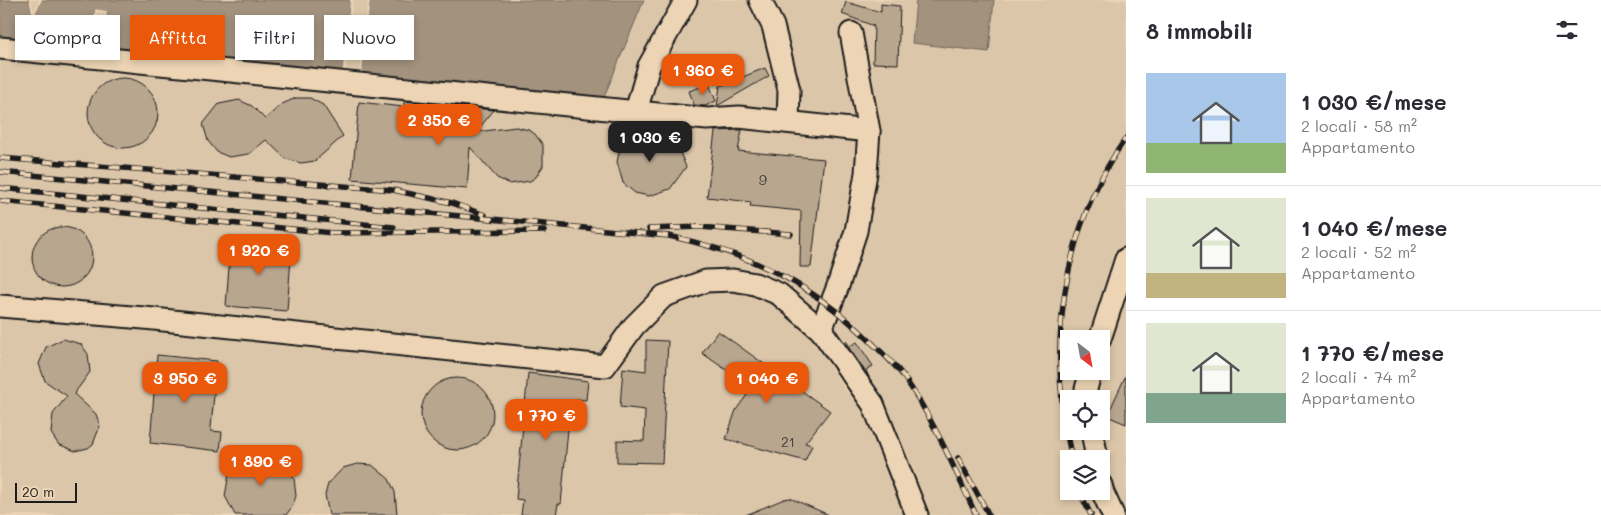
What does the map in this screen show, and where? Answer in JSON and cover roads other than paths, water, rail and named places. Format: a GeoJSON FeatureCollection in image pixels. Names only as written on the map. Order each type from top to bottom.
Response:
{"type":"FeatureCollection","features":[{"type":"Feature","properties":{"kind":"lane"},"geometry":{"type":"LineString","coordinates":[[636,111],[649,66],[686,0]]}},
{"type":"Feature","properties":{"kind":"lane"},"geometry":{"type":"LineString","coordinates":[[760,0],[773,26],[789,90],[788,122]]}},
{"type":"Feature","properties":{"kind":"lane"},"geometry":{"type":"LineString","coordinates":[[821,330],[856,232],[866,173],[869,131],[851,33]]}},
{"type":"Feature","properties":{"kind":"lane"},"geometry":{"type":"LineString","coordinates":[[0,48],[706,119],[739,117],[869,131]]}},
{"type":"Feature","properties":{"kind":"lane"},"geometry":{"type":"LineString","coordinates":[[1103,330],[1126,259]]}},
{"type":"Feature","properties":{"kind":"lane"},"geometry":{"type":"LineString","coordinates":[[0,306],[144,318],[605,366],[634,326],[664,296],[706,281],[733,280],[755,284],[779,294],[821,330],[873,404],[917,515]]}},
{"type":"Feature","properties":{"kind":"lane"},"geometry":{"type":"LineString","coordinates":[[1106,500],[1114,515]]}},
{"type":"Feature","properties":{"kind":"railway"},"geometry":{"type":"LineString","coordinates":[[1070,450],[1064,418],[1060,376],[1065,292],[1073,251],[1086,212],[1104,174],[1126,138]]}},
{"type":"Feature","properties":{"kind":"railway"},"geometry":{"type":"LineString","coordinates":[[0,158],[393,190],[452,203],[485,215]]}},
{"type":"Feature","properties":{"kind":"railway"},"geometry":{"type":"LineString","coordinates":[[0,172],[669,236],[725,251],[776,272],[823,301],[846,319],[891,362],[904,377],[925,410],[976,515]]}},
{"type":"Feature","properties":{"kind":"railway"},"geometry":{"type":"LineString","coordinates":[[0,188],[394,227]]}},
{"type":"Feature","properties":{"kind":"railway"},"geometry":{"type":"LineString","coordinates":[[0,201],[333,233],[544,231]]}},
{"type":"Feature","properties":{"kind":"railway"},"geometry":{"type":"LineString","coordinates":[[649,229],[699,227],[791,234]]}},
{"type":"Feature","properties":{"kind":"railway"},"geometry":{"type":"LineString","coordinates":[[958,458],[989,515]]}},
{"type":"Feature","properties":{"kind":"railway"},"geometry":{"type":"LineString","coordinates":[[1084,500],[1091,515]]}}]}
